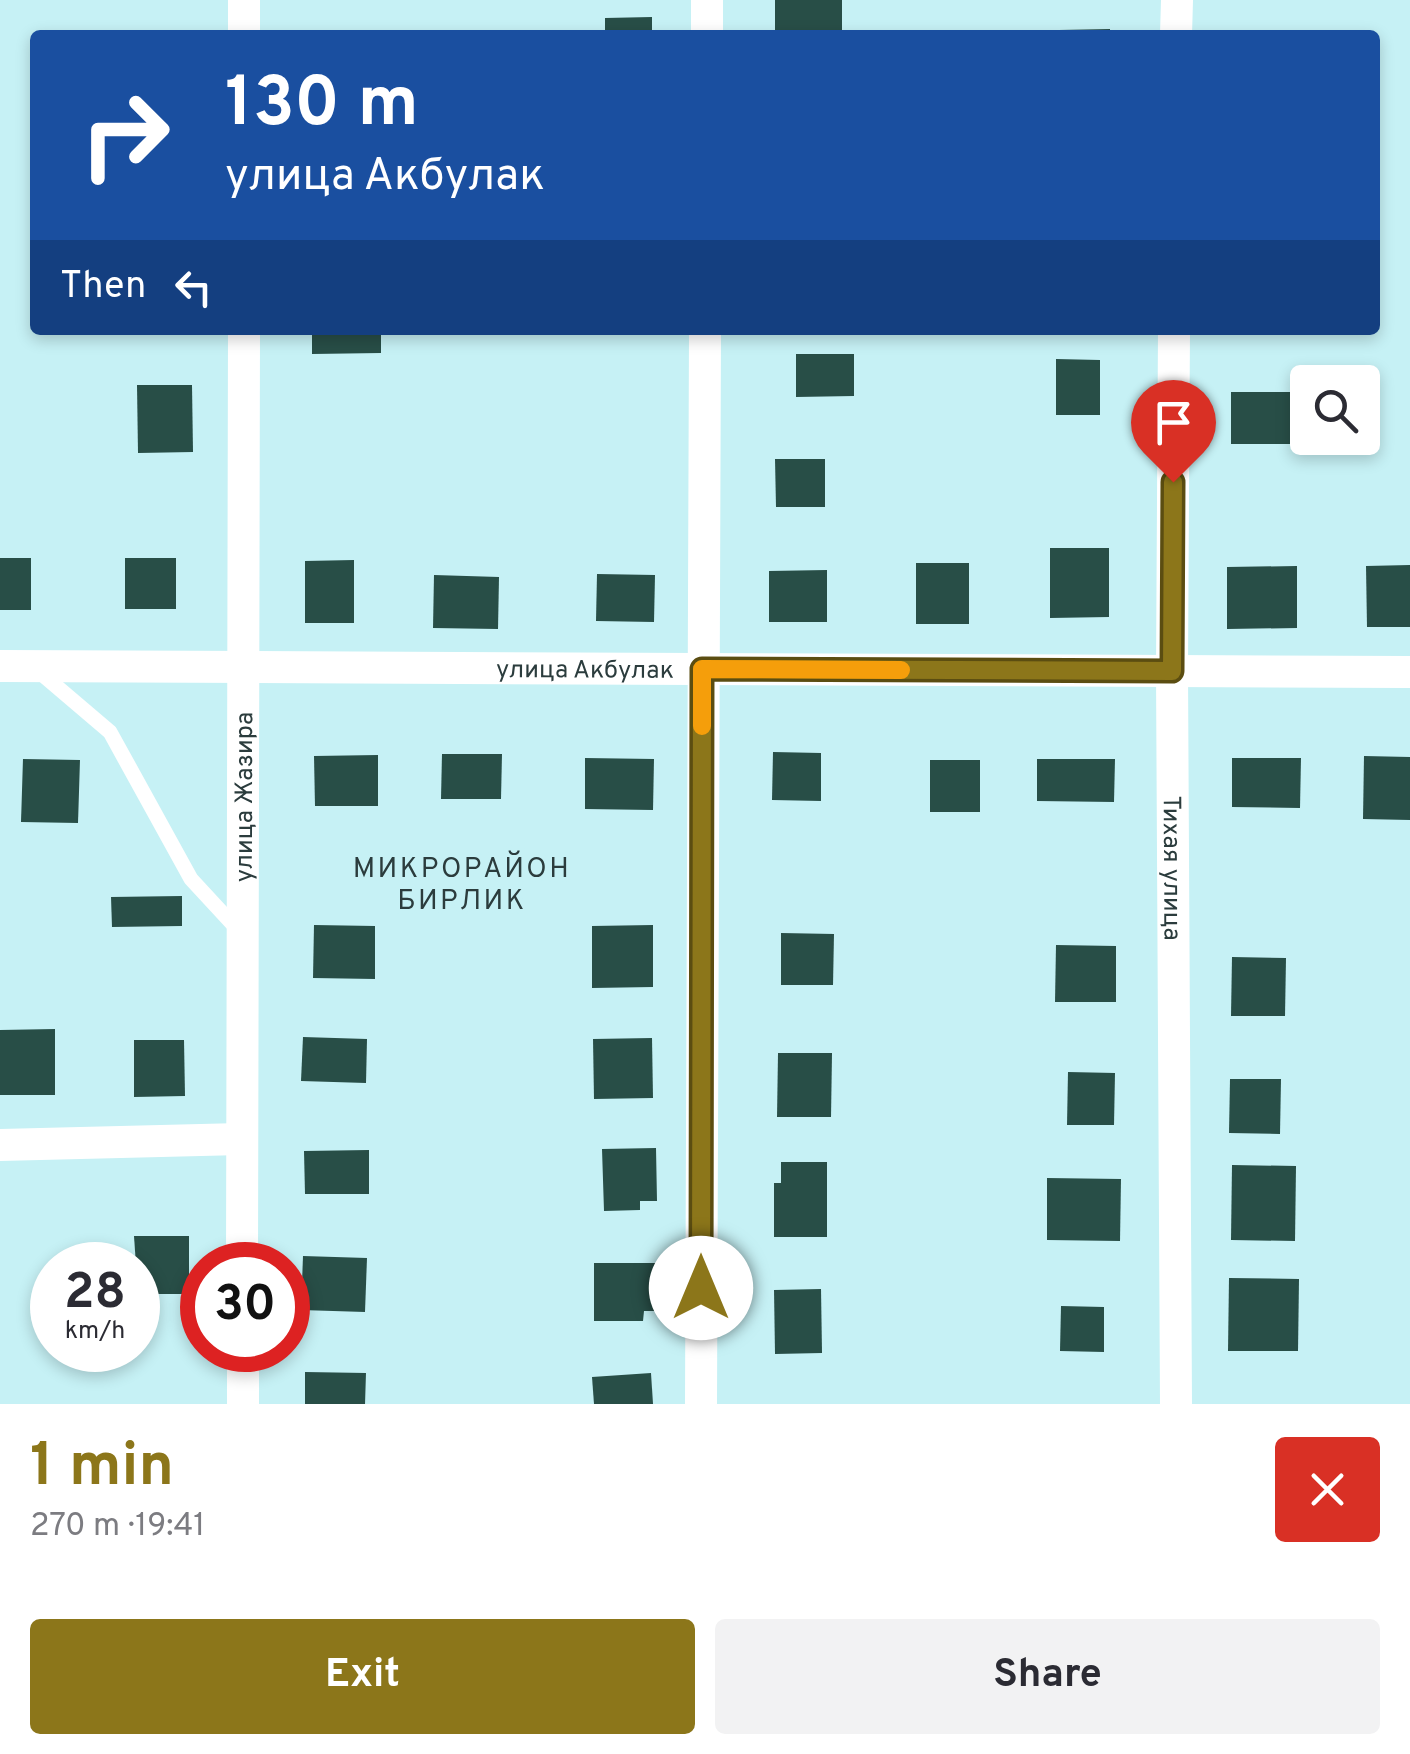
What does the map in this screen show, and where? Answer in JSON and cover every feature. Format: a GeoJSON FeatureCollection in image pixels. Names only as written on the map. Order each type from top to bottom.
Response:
{"type":"FeatureCollection","features":[{"type":"Feature","properties":{"kind":"street"},"geometry":{"type":"LineString","coordinates":[[244,0],[244,30]]}},
{"type":"Feature","properties":{"kind":"street"},"geometry":{"type":"LineString","coordinates":[[707,0],[707,30]]}},
{"type":"Feature","properties":{"kind":"street"},"geometry":{"type":"LineString","coordinates":[[1176,0],[1176,30]]}},
{"type":"Feature","properties":{"kind":"street","name":"улица Жазира"},"geometry":{"type":"LineString","coordinates":[[242,1242],[244,335]]}},
{"type":"Feature","properties":{"kind":"street"},"geometry":{"type":"LineString","coordinates":[[700,1404],[704,335]]}},
{"type":"Feature","properties":{"kind":"street","name":"Тихая улица"},"geometry":{"type":"LineString","coordinates":[[1174,335],[1176,1404]]}},
{"type":"Feature","properties":{"kind":"street","name":"улица Акбулак"},"geometry":{"type":"LineString","coordinates":[[15,665],[1410,672]]}},
{"type":"Feature","properties":{"kind":"street"},"geometry":{"type":"LineString","coordinates":[[0,1145],[241,1139]]}},
{"type":"Feature","properties":{"kind":"street"},"geometry":{"type":"LineString","coordinates":[[243,1372],[243,1404]]}},
{"type":"Feature","properties":{"kind":"lane"},"geometry":{"type":"LineString","coordinates":[[15,665],[110,732],[191,879],[242,934]]}},
{"type":"Feature","properties":{"kind":"building"},"geometry":{"type":"Polygon","coordinates":[[[775,0],[842,0],[842,30],[775,30],[775,0]]]}},
{"type":"Feature","properties":{"kind":"building"},"geometry":{"type":"Polygon","coordinates":[[[652,17],[652,30],[605,30],[605,18],[652,17]]]}},
{"type":"Feature","properties":{"kind":"building"},"geometry":{"type":"Polygon","coordinates":[[[312,335],[381,335],[381,353],[312,354],[312,335]]]}},
{"type":"Feature","properties":{"kind":"building"},"geometry":{"type":"Polygon","coordinates":[[[796,354],[854,354],[854,396],[796,397],[796,354]]]}},
{"type":"Feature","properties":{"kind":"building"},"geometry":{"type":"Polygon","coordinates":[[[1056,359],[1100,360],[1100,415],[1056,415],[1056,359]]]}},
{"type":"Feature","properties":{"kind":"building"},"geometry":{"type":"Polygon","coordinates":[[[137,385],[192,385],[193,452],[138,453],[137,385]]]}},
{"type":"Feature","properties":{"kind":"building"},"geometry":{"type":"Polygon","coordinates":[[[1231,392],[1290,392],[1290,444],[1231,444],[1231,392]]]}},
{"type":"Feature","properties":{"kind":"building"},"geometry":{"type":"Polygon","coordinates":[[[775,459],[825,459],[825,507],[776,507],[775,459]]]}},
{"type":"Feature","properties":{"kind":"building"},"geometry":{"type":"Polygon","coordinates":[[[1050,548],[1109,548],[1109,617],[1050,618],[1050,548]]]}},
{"type":"Feature","properties":{"kind":"building"},"geometry":{"type":"Polygon","coordinates":[[[0,558],[31,558],[31,610],[0,610],[0,558]]]}},
{"type":"Feature","properties":{"kind":"building"},"geometry":{"type":"Polygon","coordinates":[[[125,558],[176,558],[176,609],[125,609],[125,558]]]}},
{"type":"Feature","properties":{"kind":"building"},"geometry":{"type":"Polygon","coordinates":[[[354,560],[354,623],[305,623],[305,561],[354,560]]]}},
{"type":"Feature","properties":{"kind":"building"},"geometry":{"type":"Polygon","coordinates":[[[916,563],[969,563],[969,624],[916,624],[916,563]]]}},
{"type":"Feature","properties":{"kind":"building"},"geometry":{"type":"Polygon","coordinates":[[[1410,565],[1410,627],[1367,627],[1366,566],[1410,565]]]}},
{"type":"Feature","properties":{"kind":"building"},"geometry":{"type":"Polygon","coordinates":[[[1297,566],[1297,628],[1227,629],[1227,567],[1297,566]]]}},
{"type":"Feature","properties":{"kind":"building"},"geometry":{"type":"Polygon","coordinates":[[[827,570],[827,622],[769,622],[769,571],[827,570]]]}},
{"type":"Feature","properties":{"kind":"building"},"geometry":{"type":"Polygon","coordinates":[[[597,574],[655,575],[654,622],[596,621],[597,574]]]}},
{"type":"Feature","properties":{"kind":"building"},"geometry":{"type":"Polygon","coordinates":[[[434,575],[499,577],[498,629],[433,628],[434,575]]]}},
{"type":"Feature","properties":{"kind":"building"},"geometry":{"type":"Polygon","coordinates":[[[773,752],[821,753],[821,801],[772,800],[773,752]]]}},
{"type":"Feature","properties":{"kind":"building"},"geometry":{"type":"Polygon","coordinates":[[[442,754],[502,754],[501,799],[441,799],[442,754]]]}},
{"type":"Feature","properties":{"kind":"building"},"geometry":{"type":"Polygon","coordinates":[[[378,755],[378,806],[315,806],[314,756],[378,755]]]}},
{"type":"Feature","properties":{"kind":"building"},"geometry":{"type":"Polygon","coordinates":[[[1364,756],[1410,757],[1410,820],[1363,819],[1364,756]]]}},
{"type":"Feature","properties":{"kind":"building"},"geometry":{"type":"Polygon","coordinates":[[[585,758],[654,759],[653,810],[585,809],[585,758]]]}},
{"type":"Feature","properties":{"kind":"building"},"geometry":{"type":"Polygon","coordinates":[[[1232,758],[1301,758],[1300,808],[1232,807],[1232,758]]]}},
{"type":"Feature","properties":{"kind":"building"},"geometry":{"type":"Polygon","coordinates":[[[23,759],[80,760],[78,823],[21,822],[23,759]]]}},
{"type":"Feature","properties":{"kind":"building"},"geometry":{"type":"Polygon","coordinates":[[[1037,759],[1115,759],[1114,802],[1037,801],[1037,759]]]}},
{"type":"Feature","properties":{"kind":"building"},"geometry":{"type":"Polygon","coordinates":[[[930,760],[980,760],[980,812],[930,812],[930,760]]]}},
{"type":"Feature","properties":{"kind":"building"},"geometry":{"type":"Polygon","coordinates":[[[182,896],[182,926],[112,927],[111,897],[182,896]]]}},
{"type":"Feature","properties":{"kind":"building"},"geometry":{"type":"Polygon","coordinates":[[[314,925],[375,926],[375,979],[313,978],[314,925]]]}},
{"type":"Feature","properties":{"kind":"building"},"geometry":{"type":"Polygon","coordinates":[[[653,925],[653,987],[592,988],[592,926],[653,925]]]}},
{"type":"Feature","properties":{"kind":"building"},"geometry":{"type":"Polygon","coordinates":[[[781,933],[834,934],[833,985],[781,985],[781,933]]]}},
{"type":"Feature","properties":{"kind":"building"},"geometry":{"type":"Polygon","coordinates":[[[1056,945],[1116,946],[1116,1002],[1055,1002],[1056,945]]]}},
{"type":"Feature","properties":{"kind":"building"},"geometry":{"type":"Polygon","coordinates":[[[1232,957],[1286,958],[1285,1016],[1231,1016],[1232,957]]]}},
{"type":"Feature","properties":{"kind":"building"},"geometry":{"type":"Polygon","coordinates":[[[55,1029],[55,1095],[0,1095],[0,1030],[55,1029]]]}},
{"type":"Feature","properties":{"kind":"building"},"geometry":{"type":"Polygon","coordinates":[[[303,1037],[367,1039],[366,1083],[301,1081],[303,1037]]]}},
{"type":"Feature","properties":{"kind":"building"},"geometry":{"type":"Polygon","coordinates":[[[652,1038],[653,1098],[594,1099],[593,1039],[652,1038]]]}},
{"type":"Feature","properties":{"kind":"building"},"geometry":{"type":"Polygon","coordinates":[[[134,1040],[184,1040],[185,1096],[134,1097],[134,1040]]]}},
{"type":"Feature","properties":{"kind":"building"},"geometry":{"type":"Polygon","coordinates":[[[778,1053],[832,1053],[831,1117],[777,1117],[778,1053]]]}},
{"type":"Feature","properties":{"kind":"building"},"geometry":{"type":"Polygon","coordinates":[[[1068,1072],[1115,1073],[1114,1125],[1067,1125],[1068,1072]]]}},
{"type":"Feature","properties":{"kind":"building"},"geometry":{"type":"Polygon","coordinates":[[[1230,1079],[1281,1079],[1280,1134],[1229,1133],[1230,1079]]]}},
{"type":"Feature","properties":{"kind":"building"},"geometry":{"type":"Polygon","coordinates":[[[656,1148],[657,1201],[640,1201],[640,1210],[604,1211],[602,1149],[656,1148]]]}},
{"type":"Feature","properties":{"kind":"building"},"geometry":{"type":"Polygon","coordinates":[[[369,1150],[369,1194],[305,1194],[304,1151],[369,1150]]]}},
{"type":"Feature","properties":{"kind":"building"},"geometry":{"type":"Polygon","coordinates":[[[781,1162],[827,1162],[827,1237],[774,1237],[774,1183],[781,1183],[781,1162]]]}},
{"type":"Feature","properties":{"kind":"building"},"geometry":{"type":"Polygon","coordinates":[[[1232,1165],[1296,1166],[1295,1241],[1231,1240],[1232,1165]]]}},
{"type":"Feature","properties":{"kind":"building"},"geometry":{"type":"Polygon","coordinates":[[[1047,1178],[1121,1179],[1120,1241],[1047,1240],[1047,1178]]]}},
{"type":"Feature","properties":{"kind":"building"},"geometry":{"type":"Polygon","coordinates":[[[134,1236],[189,1236],[189,1242],[180,1242],[180,1294],[160,1294],[160,1242],[134,1242],[134,1236]]]}},
{"type":"Feature","properties":{"kind":"building"},"geometry":{"type":"Polygon","coordinates":[[[310,1256],[367,1258],[365,1312],[310,1310],[310,1256]]]}},
{"type":"Feature","properties":{"kind":"building"},"geometry":{"type":"Polygon","coordinates":[[[594,1263],[656,1263],[656,1311],[644,1311],[643,1321],[594,1321],[594,1263]]]}},
{"type":"Feature","properties":{"kind":"building"},"geometry":{"type":"Polygon","coordinates":[[[1229,1278],[1299,1279],[1298,1351],[1228,1351],[1229,1278]]]}},
{"type":"Feature","properties":{"kind":"building"},"geometry":{"type":"Polygon","coordinates":[[[821,1289],[822,1353],[775,1354],[774,1290],[821,1289]]]}},
{"type":"Feature","properties":{"kind":"building"},"geometry":{"type":"Polygon","coordinates":[[[1061,1306],[1104,1307],[1104,1352],[1060,1351],[1061,1306]]]}},
{"type":"Feature","properties":{"kind":"building"},"geometry":{"type":"Polygon","coordinates":[[[305,1372],[366,1373],[365,1404],[305,1404],[305,1372]]]}},
{"type":"Feature","properties":{"kind":"building"},"geometry":{"type":"Polygon","coordinates":[[[651,1373],[653,1404],[594,1404],[592,1377],[651,1373]]]}},
{"type":"Feature","properties":{"kind":"slow traffic"},"geometry":{"type":"LineString","coordinates":[[702,726],[702,669],[901,670]]}},
{"type":"Feature","properties":{"kind":"district","name":"МИКРОРАЙОН БИРЛИК"},"geometry":{"type":"Point","coordinates":[462,883]}},
{"type":"Feature","properties":{"kind":"route"},"geometry":{"type":"LineString","coordinates":[[701,1288],[702,669],[1172,671],[1173,482]]}}]}
